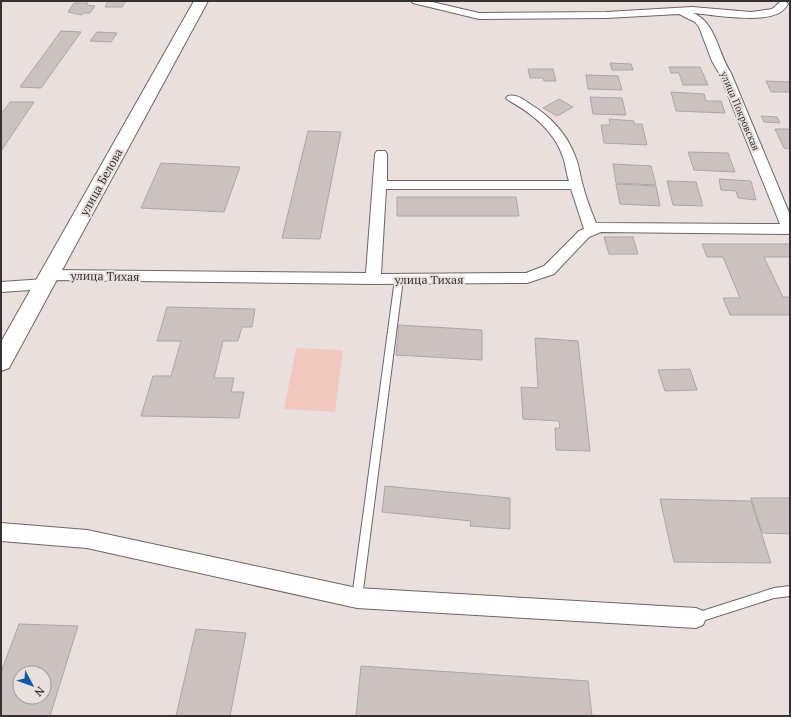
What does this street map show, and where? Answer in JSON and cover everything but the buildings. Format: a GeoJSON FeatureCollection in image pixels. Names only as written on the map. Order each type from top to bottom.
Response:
{"type":"FeatureCollection","features":[{"type":"Feature","properties":{"kind":"main road","name":"улица Белова"},"geometry":{"type":"LineString","coordinates":[[1,362],[201,1]]}},
{"type":"Feature","properties":{"kind":"street"},"geometry":{"type":"LineString","coordinates":[[416,1],[479,16],[598,15],[692,10],[751,15],[765,14],[776,11],[783,4]]}},
{"type":"Feature","properties":{"kind":"street","name":"улица Покровская"},"geometry":{"type":"LineString","coordinates":[[673,11],[689,15],[705,26],[717,60],[725,72],[790,229]]}},
{"type":"Feature","properties":{"kind":"street"},"geometry":{"type":"LineString","coordinates":[[512,98],[525,105],[547,122],[560,137],[569,154],[576,185],[591,230],[599,227],[790,229]]}},
{"type":"Feature","properties":{"kind":"street"},"geometry":{"type":"LineString","coordinates":[[373,279],[381,154]]}},
{"type":"Feature","properties":{"kind":"street"},"geometry":{"type":"LineString","coordinates":[[380,185],[576,185]]}},
{"type":"Feature","properties":{"kind":"street","name":"улица Тихая"},"geometry":{"type":"LineString","coordinates":[[1,287],[47,279],[527,278],[550,270],[584,234],[591,230]]}},
{"type":"Feature","properties":{"kind":"street"},"geometry":{"type":"LineString","coordinates":[[1,532],[87,539],[357,598],[696,618]]}},
{"type":"Feature","properties":{"kind":"lane"},"geometry":{"type":"LineString","coordinates":[[357,598],[399,279]]}},
{"type":"Feature","properties":{"kind":"lane"},"geometry":{"type":"LineString","coordinates":[[696,618],[774,593],[790,591]]}},
{"type":"Feature","properties":{"kind":"shaded area"},"geometry":{"type":"Polygon","coordinates":[[[296,348],[343,350],[335,412],[284,409],[296,348]]]}}]}
